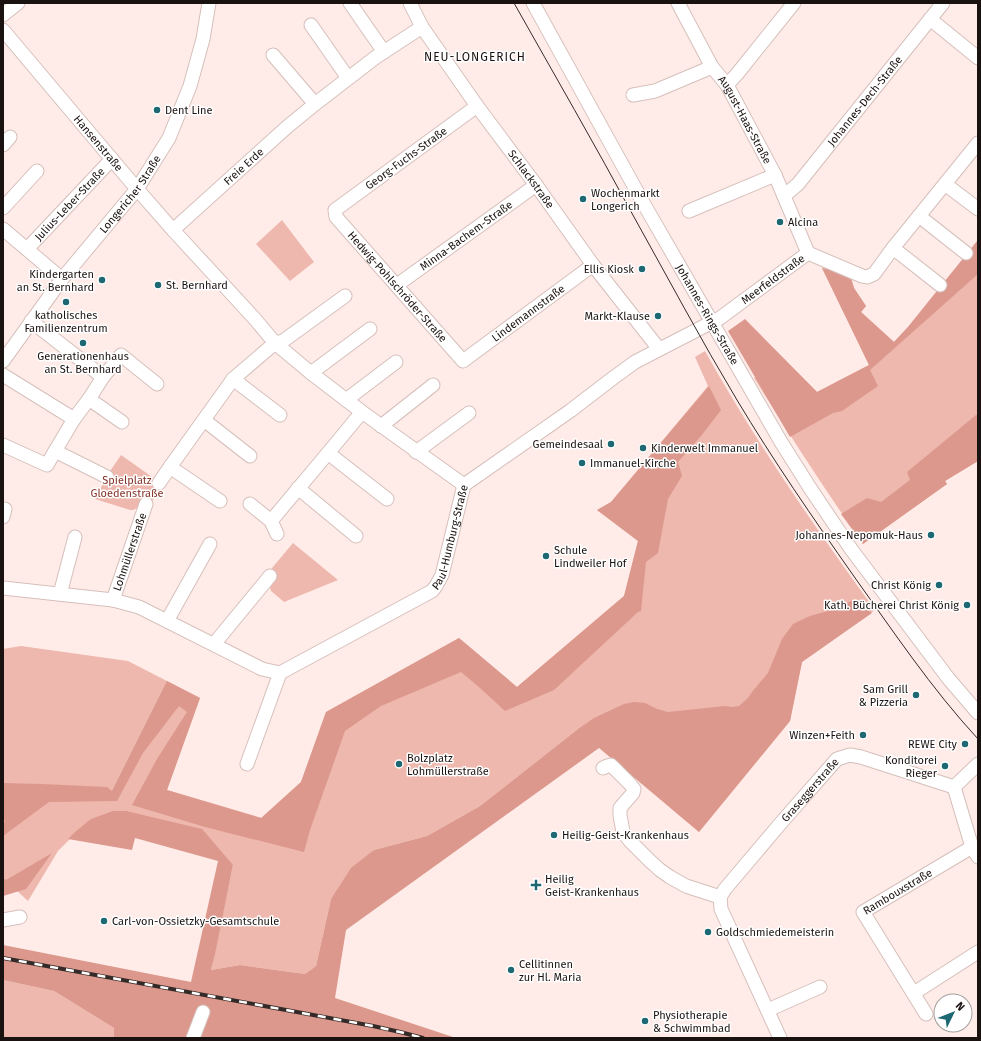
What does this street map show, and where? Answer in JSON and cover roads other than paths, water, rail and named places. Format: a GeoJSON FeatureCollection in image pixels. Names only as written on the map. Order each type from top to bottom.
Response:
{"type":"FeatureCollection","features":[{"type":"Feature","properties":{"kind":"street"},"geometry":{"type":"LineString","coordinates":[[3,15],[18,3]]}},
{"type":"Feature","properties":{"kind":"street","name":"Longericher Straße"},"geometry":{"type":"LineString","coordinates":[[3,361],[62,279],[137,189],[169,138],[190,86],[203,39],[209,3]]}},
{"type":"Feature","properties":{"kind":"street"},"geometry":{"type":"LineString","coordinates":[[350,3],[384,52]]}},
{"type":"Feature","properties":{"kind":"street","name":"Schlackstraße"},"geometry":{"type":"LineString","coordinates":[[410,3],[422,27],[477,106],[593,265],[659,349]]}},
{"type":"Feature","properties":{"kind":"street","name":"Johannes-Rings-Straße"},"geometry":{"type":"LineString","coordinates":[[533,3],[645,206],[781,442],[810,488],[852,549],[948,678],[978,713]]}},
{"type":"Feature","properties":{"kind":"street","name":"August-Haas-Straße"},"geometry":{"type":"LineString","coordinates":[[678,3],[712,67],[727,85],[775,175],[808,253]]}},
{"type":"Feature","properties":{"kind":"street"},"geometry":{"type":"LineString","coordinates":[[727,85],[794,3]]}},
{"type":"Feature","properties":{"kind":"street","name":"Johannes-Dech-Straße"},"geometry":{"type":"LineString","coordinates":[[784,196],[798,184],[943,3]]}},
{"type":"Feature","properties":{"kind":"street"},"geometry":{"type":"LineString","coordinates":[[930,19],[978,58]]}},
{"type":"Feature","properties":{"kind":"street"},"geometry":{"type":"LineString","coordinates":[[311,25],[348,78]]}},
{"type":"Feature","properties":{"kind":"street","name":"Freie Erde"},"geometry":{"type":"LineString","coordinates":[[173,230],[314,104],[384,52],[422,27]]}},
{"type":"Feature","properties":{"kind":"street","name":"Hansenstraße"},"geometry":{"type":"LineString","coordinates":[[3,30],[137,189],[275,343],[346,400],[416,452],[464,485]]}},
{"type":"Feature","properties":{"kind":"street"},"geometry":{"type":"LineString","coordinates":[[272,55],[314,104]]}},
{"type":"Feature","properties":{"kind":"street","name":"August-Haas-Straße"},"geometry":{"type":"LineString","coordinates":[[633,95],[655,91],[712,67]]}},
{"type":"Feature","properties":{"kind":"street","name":"Georg-Fuchs-Straße"},"geometry":{"type":"LineString","coordinates":[[335,210],[477,106]]}},
{"type":"Feature","properties":{"kind":"street","name":"Meerfeldstraße"},"geometry":{"type":"LineString","coordinates":[[712,322],[720,318],[808,253],[857,274],[867,277],[874,274],[945,184],[976,150]]}},
{"type":"Feature","properties":{"kind":"street","name":"Julius-Leber-Straße"},"geometry":{"type":"LineString","coordinates":[[27,249],[112,159]]}},
{"type":"Feature","properties":{"kind":"street"},"geometry":{"type":"LineString","coordinates":[[3,208],[37,171]]}},
{"type":"Feature","properties":{"kind":"street","name":"August-Haas-Straße"},"geometry":{"type":"LineString","coordinates":[[689,211],[775,175]]}},
{"type":"Feature","properties":{"kind":"street"},"geometry":{"type":"LineString","coordinates":[[945,184],[978,209]]}},
{"type":"Feature","properties":{"kind":"street","name":"Minna-Bachem-Straße"},"geometry":{"type":"LineString","coordinates":[[397,285],[536,185]]}},
{"type":"Feature","properties":{"kind":"street","name":"Hedwig-Pohlschröder-Straße"},"geometry":{"type":"LineString","coordinates":[[335,210],[336,217],[463,361]]}},
{"type":"Feature","properties":{"kind":"street"},"geometry":{"type":"LineString","coordinates":[[919,216],[966,253]]}},
{"type":"Feature","properties":{"kind":"street","name":"Julius-Leber-Straße"},"geometry":{"type":"LineString","coordinates":[[3,229],[62,279]]}},
{"type":"Feature","properties":{"kind":"street"},"geometry":{"type":"LineString","coordinates":[[893,248],[940,285]]}},
{"type":"Feature","properties":{"kind":"street","name":"Lindemannstraße"},"geometry":{"type":"LineString","coordinates":[[463,361],[593,265]]}},
{"type":"Feature","properties":{"kind":"street"},"geometry":{"type":"LineString","coordinates":[[159,483],[233,379],[275,343],[284,341],[345,296]]}},
{"type":"Feature","properties":{"kind":"street"},"geometry":{"type":"LineString","coordinates":[[31,321],[103,377]]}},
{"type":"Feature","properties":{"kind":"street","name":"Paul-Humburg-Straße"},"geometry":{"type":"LineString","coordinates":[[280,673],[432,592],[442,575],[464,485],[570,411],[635,362],[712,322]]}},
{"type":"Feature","properties":{"kind":"street"},"geometry":{"type":"LineString","coordinates":[[311,373],[370,329]]}},
{"type":"Feature","properties":{"kind":"street"},"geometry":{"type":"LineString","coordinates":[[3,445],[47,465],[74,419],[123,350],[157,384]]}},
{"type":"Feature","properties":{"kind":"street"},"geometry":{"type":"LineString","coordinates":[[346,400],[396,362]]}},
{"type":"Feature","properties":{"kind":"street"},"geometry":{"type":"LineString","coordinates":[[3,375],[74,419]]}},
{"type":"Feature","properties":{"kind":"street"},"geometry":{"type":"LineString","coordinates":[[233,379],[280,415]]}},
{"type":"Feature","properties":{"kind":"street"},"geometry":{"type":"LineString","coordinates":[[381,426],[433,385]]}},
{"type":"Feature","properties":{"kind":"street"},"geometry":{"type":"LineString","coordinates":[[89,398],[122,422]]}},
{"type":"Feature","properties":{"kind":"street"},"geometry":{"type":"LineString","coordinates":[[271,521],[362,412]]}},
{"type":"Feature","properties":{"kind":"street"},"geometry":{"type":"LineString","coordinates":[[416,452],[469,413]]}},
{"type":"Feature","properties":{"kind":"street"},"geometry":{"type":"LineString","coordinates":[[204,420],[250,456]]}},
{"type":"Feature","properties":{"kind":"street"},"geometry":{"type":"LineString","coordinates":[[55,452],[106,477]]}},
{"type":"Feature","properties":{"kind":"street"},"geometry":{"type":"LineString","coordinates":[[328,453],[387,499]]}},
{"type":"Feature","properties":{"kind":"street"},"geometry":{"type":"LineString","coordinates":[[170,466],[220,501]]}},
{"type":"Feature","properties":{"kind":"street"},"geometry":{"type":"LineString","coordinates":[[298,488],[356,536]]}},
{"type":"Feature","properties":{"kind":"street","name":"Lohmüllerstraße"},"geometry":{"type":"LineString","coordinates":[[113,600],[146,504]]}},
{"type":"Feature","properties":{"kind":"street"},"geometry":{"type":"LineString","coordinates":[[250,504],[271,521],[277,534]]}},
{"type":"Feature","properties":{"kind":"street"},"geometry":{"type":"LineString","coordinates":[[3,509],[5,509],[3,517]]}},
{"type":"Feature","properties":{"kind":"street"},"geometry":{"type":"LineString","coordinates":[[60,594],[75,536]]}},
{"type":"Feature","properties":{"kind":"street"},"geometry":{"type":"LineString","coordinates":[[167,621],[210,544]]}},
{"type":"Feature","properties":{"kind":"street"},"geometry":{"type":"LineString","coordinates":[[214,644],[270,576]]}},
{"type":"Feature","properties":{"kind":"street","name":"Lohmüllerstraße"},"geometry":{"type":"LineString","coordinates":[[3,588],[113,600],[139,607],[262,669],[280,673]]}},
{"type":"Feature","properties":{"kind":"street"},"geometry":{"type":"LineString","coordinates":[[247,764],[280,673]]}},
{"type":"Feature","properties":{"kind":"street","name":"Graseggerstraße"},"geometry":{"type":"LineString","coordinates":[[720,897],[740,871],[837,759],[850,755],[861,756],[954,787]]}},
{"type":"Feature","properties":{"kind":"street"},"geometry":{"type":"LineString","coordinates":[[954,787],[978,764]]}},
{"type":"Feature","properties":{"kind":"street"},"geometry":{"type":"LineString","coordinates":[[603,768],[611,766],[634,789],[633,793],[620,808],[623,832],[630,841],[660,870],[670,877],[686,886],[720,897],[721,909],[780,1038]]}},
{"type":"Feature","properties":{"kind":"street","name":"Rambouxstraße"},"geometry":{"type":"LineString","coordinates":[[926,1014],[863,912],[975,852],[954,787]]}},
{"type":"Feature","properties":{"kind":"street"},"geometry":{"type":"LineString","coordinates":[[3,920],[20,917]]}},
{"type":"Feature","properties":{"kind":"street"},"geometry":{"type":"LineString","coordinates":[[914,993],[978,952]]}},
{"type":"Feature","properties":{"kind":"street"},"geometry":{"type":"LineString","coordinates":[[768,1010],[820,987]]}},
{"type":"Feature","properties":{"kind":"street"},"geometry":{"type":"LineString","coordinates":[[193,1038],[203,1012]]}},
{"type":"Feature","properties":{"kind":"tram line"},"geometry":{"type":"LineString","coordinates":[[514,3],[710,355],[765,445],[823,532],[898,638],[944,700],[978,739]]}},
{"type":"Feature","properties":{"kind":"railway"},"geometry":{"type":"LineString","coordinates":[[3,958],[373,1026],[423,1038]]}},
{"type":"Feature","properties":{"kind":"place","name":"Dent Line"},"geometry":{"type":"Point","coordinates":[157,110]}},
{"type":"Feature","properties":{"kind":"place","name":"Wochenmarkt Longerich"},"geometry":{"type":"Point","coordinates":[583,199]}},
{"type":"Feature","properties":{"kind":"place","name":"Alcina"},"geometry":{"type":"Point","coordinates":[780,222]}},
{"type":"Feature","properties":{"kind":"place","name":"Ellis Kiosk"},"geometry":{"type":"Point","coordinates":[642,269]}},
{"type":"Feature","properties":{"kind":"place","name":"Kindergarten an St. Bernhard"},"geometry":{"type":"Point","coordinates":[102,280]}},
{"type":"Feature","properties":{"kind":"place","name":"St. Bernhard"},"geometry":{"type":"Point","coordinates":[158,285]}},
{"type":"Feature","properties":{"kind":"place","name":"katholisches Familienzentrum"},"geometry":{"type":"Point","coordinates":[66,302]}},
{"type":"Feature","properties":{"kind":"place","name":"Markt-Klause"},"geometry":{"type":"Point","coordinates":[658,316]}},
{"type":"Feature","properties":{"kind":"place","name":"Generationenhaus an St. Bernhard"},"geometry":{"type":"Point","coordinates":[83,343]}},
{"type":"Feature","properties":{"kind":"place","name":"Gemeindesaal"},"geometry":{"type":"Point","coordinates":[611,444]}},
{"type":"Feature","properties":{"kind":"place","name":"Kinderwelt Immanuel"},"geometry":{"type":"Point","coordinates":[643,448]}},
{"type":"Feature","properties":{"kind":"place","name":"Immanuel-Kirche"},"geometry":{"type":"Point","coordinates":[582,463]}},
{"type":"Feature","properties":{"kind":"place","name":"Johannes-Nepomuk-Haus"},"geometry":{"type":"Point","coordinates":[931,535]}},
{"type":"Feature","properties":{"kind":"place","name":"Schule Lindweiler Hof"},"geometry":{"type":"Point","coordinates":[546,556]}},
{"type":"Feature","properties":{"kind":"place","name":"Christ König"},"geometry":{"type":"Point","coordinates":[939,585]}},
{"type":"Feature","properties":{"kind":"place","name":"Kath. Bücherei Christ König"},"geometry":{"type":"Point","coordinates":[967,605]}},
{"type":"Feature","properties":{"kind":"place","name":"Sam Grill & Pizzeria"},"geometry":{"type":"Point","coordinates":[916,695]}},
{"type":"Feature","properties":{"kind":"place","name":"Winzen+Feith"},"geometry":{"type":"Point","coordinates":[863,735]}},
{"type":"Feature","properties":{"kind":"place","name":"REWE City"},"geometry":{"type":"Point","coordinates":[965,744]}},
{"type":"Feature","properties":{"kind":"place","name":"Bolzplatz Lohmüllerstraße"},"geometry":{"type":"Point","coordinates":[399,764]}},
{"type":"Feature","properties":{"kind":"place","name":"Konditorei Rieger"},"geometry":{"type":"Point","coordinates":[945,766]}},
{"type":"Feature","properties":{"kind":"place","name":"Heilig-Geist-Krankenhaus"},"geometry":{"type":"Point","coordinates":[554,835]}},
{"type":"Feature","properties":{"kind":"place","name":"Heilig Geist-Krankenhaus"},"geometry":{"type":"Point","coordinates":[536,885]}},
{"type":"Feature","properties":{"kind":"place","name":"Carl-von-Ossietzky-Gesamtschule"},"geometry":{"type":"Point","coordinates":[104,921]}},
{"type":"Feature","properties":{"kind":"place","name":"Goldschmiedemeisterin"},"geometry":{"type":"Point","coordinates":[708,932]}},
{"type":"Feature","properties":{"kind":"place","name":"Cellitinnen zur Hl. Maria"},"geometry":{"type":"Point","coordinates":[511,970]}},
{"type":"Feature","properties":{"kind":"place","name":"Physiotherapie & Schwimmbad"},"geometry":{"type":"Point","coordinates":[645,1021]}},
{"type":"Feature","properties":{"kind":"district","name":"NEU-LONGERICH"},"geometry":{"type":"Point","coordinates":[475,57]}},
{"type":"Feature","properties":{"kind":"park label","name":"Spielplatz Gloedenstraße"},"geometry":{"type":"Point","coordinates":[127,486]}}]}
